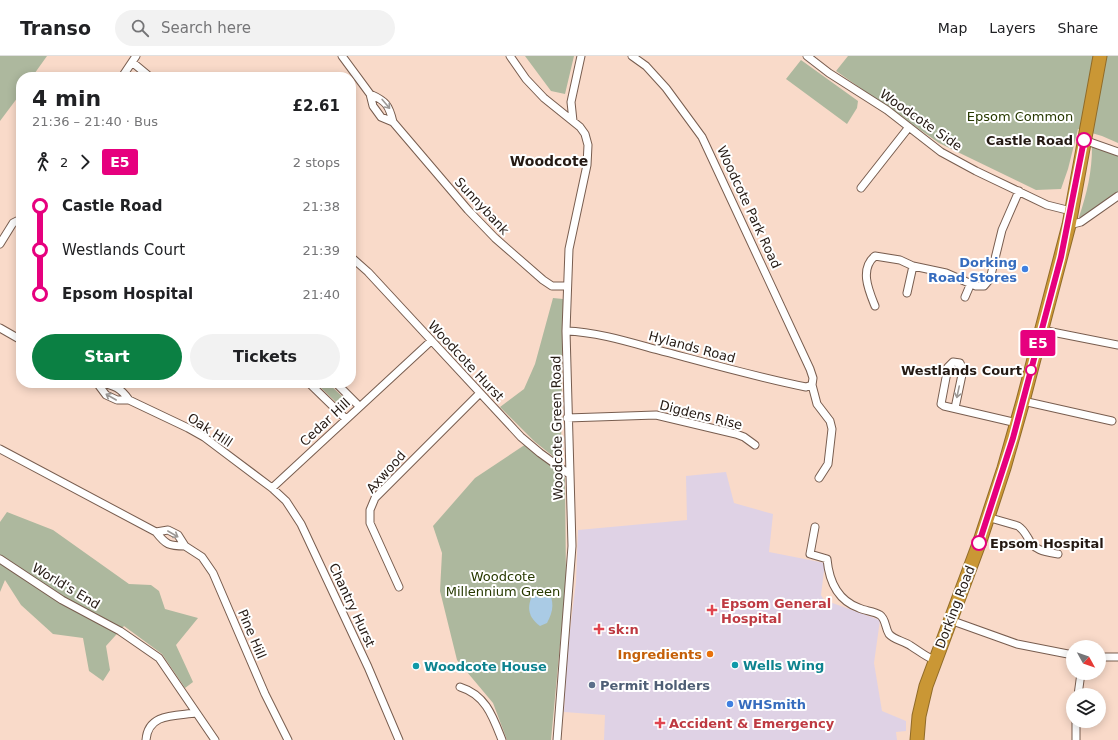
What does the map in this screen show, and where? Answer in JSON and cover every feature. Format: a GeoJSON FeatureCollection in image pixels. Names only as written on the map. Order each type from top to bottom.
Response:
{"type":"FeatureCollection","features":[{"type":"Feature","properties":{"kind":"highway","name":"Dorking Road"},"geometry":{"type":"LineString","coordinates":[[917,740],[921,703],[934,660],[987,518],[1017,423],[1042,330],[1069,225],[1100,56]]}},
{"type":"Feature","properties":{"kind":"street","name":"Sunnybank"},"geometry":{"type":"LineString","coordinates":[[342,56],[354,72]]}},
{"type":"Feature","properties":{"kind":"street"},"geometry":{"type":"LineString","coordinates":[[510,56],[526,79],[544,98],[574,121]]}},
{"type":"Feature","properties":{"kind":"street"},"geometry":{"type":"LineString","coordinates":[[574,121],[571,102],[581,56]]}},
{"type":"Feature","properties":{"kind":"street","name":"Woodcote Park Road"},"geometry":{"type":"LineString","coordinates":[[632,56],[646,66],[666,88],[702,136],[731,194],[810,368],[814,378],[812,385],[817,404],[830,421],[832,429],[828,464],[819,478]]}},
{"type":"Feature","properties":{"kind":"street","name":"Woodcote Side"},"geometry":{"type":"LineString","coordinates":[[807,56],[829,73],[887,110],[941,152],[1046,205],[1071,211]]}},
{"type":"Feature","properties":{"kind":"street"},"geometry":{"type":"LineString","coordinates":[[125,72],[134,59],[146,72]]}},
{"type":"Feature","properties":{"kind":"street","name":"Sunnybank"},"geometry":{"type":"LineString","coordinates":[[356,75],[370,94],[372,106],[381,117],[393,122]]}},
{"type":"Feature","properties":{"kind":"street","name":"Sunnybank"},"geometry":{"type":"LineString","coordinates":[[370,94],[383,100],[390,109],[393,122],[454,195],[495,238],[543,280],[552,286],[567,286]]}},
{"type":"Feature","properties":{"kind":"street","name":"Woodcote Green Road"},"geometry":{"type":"LineString","coordinates":[[557,740],[564,632],[571,570],[566,331],[569,248],[588,157],[588,145],[585,134],[574,121]]}},
{"type":"Feature","properties":{"kind":"street"},"geometry":{"type":"LineString","coordinates":[[861,188],[909,127]]}},
{"type":"Feature","properties":{"kind":"street"},"geometry":{"type":"LineString","coordinates":[[1084,140],[1118,152]]}},
{"type":"Feature","properties":{"kind":"street"},"geometry":{"type":"LineString","coordinates":[[875,306],[866,279],[866,273],[871,259],[880,256],[906,262],[913,266],[946,273],[980,287],[987,283],[990,279],[1004,223],[1019,191]]}},
{"type":"Feature","properties":{"kind":"street"},"geometry":{"type":"LineString","coordinates":[[1069,225],[1081,222],[1118,196]]}},
{"type":"Feature","properties":{"kind":"street"},"geometry":{"type":"LineString","coordinates":[[0,244],[13,223],[16,222]]}},
{"type":"Feature","properties":{"kind":"street","name":"Woodcote Hurst"},"geometry":{"type":"LineString","coordinates":[[356,262],[368,272],[521,437],[569,474]]}},
{"type":"Feature","properties":{"kind":"street"},"geometry":{"type":"LineString","coordinates":[[906,292],[913,266]]}},
{"type":"Feature","properties":{"kind":"street"},"geometry":{"type":"LineString","coordinates":[[965,298],[971,283]]}},
{"type":"Feature","properties":{"kind":"street"},"geometry":{"type":"LineString","coordinates":[[0,328],[16,337]]}},
{"type":"Feature","properties":{"kind":"street"},"geometry":{"type":"LineString","coordinates":[[1042,330],[1118,345]]}},
{"type":"Feature","properties":{"kind":"street","name":"Hylands Road"},"geometry":{"type":"LineString","coordinates":[[566,331],[580,331],[637,344],[780,382],[806,387],[812,385]]}},
{"type":"Feature","properties":{"kind":"street","name":"Cedar Hill"},"geometry":{"type":"LineString","coordinates":[[272,488],[431,341]]}},
{"type":"Feature","properties":{"kind":"street"},"geometry":{"type":"LineString","coordinates":[[955,408],[963,370],[960,363],[953,362],[948,367],[940,401],[944,406],[1017,423]]}},
{"type":"Feature","properties":{"kind":"street","name":"Oak Hill"},"geometry":{"type":"LineString","coordinates":[[101,388],[106,394],[117,400],[129,400],[204,437],[272,488]]}},
{"type":"Feature","properties":{"kind":"street","name":"Oak Hill"},"geometry":{"type":"LineString","coordinates":[[119,388],[122,390],[129,400]]}},
{"type":"Feature","properties":{"kind":"street"},"geometry":{"type":"LineString","coordinates":[[314,388],[346,419]]}},
{"type":"Feature","properties":{"kind":"street"},"geometry":{"type":"LineString","coordinates":[[341,388],[359,406]]}},
{"type":"Feature","properties":{"kind":"street","name":"Axwood"},"geometry":{"type":"LineString","coordinates":[[399,587],[370,523],[370,510],[375,498],[480,393]]}},
{"type":"Feature","properties":{"kind":"street"},"geometry":{"type":"LineString","coordinates":[[1023,401],[1112,421]]}},
{"type":"Feature","properties":{"kind":"street","name":"Digdens Rise"},"geometry":{"type":"LineString","coordinates":[[567,418],[656,415],[736,434],[744,437],[755,445]]}},
{"type":"Feature","properties":{"kind":"street","name":"Pine Hill"},"geometry":{"type":"LineString","coordinates":[[0,449],[156,532],[163,541],[171,546],[185,546]]}},
{"type":"Feature","properties":{"kind":"street","name":"Chantry Hurst"},"geometry":{"type":"LineString","coordinates":[[272,488],[286,501],[301,524],[368,667],[399,740]]}},
{"type":"Feature","properties":{"kind":"street"},"geometry":{"type":"LineString","coordinates":[[987,518],[1022,528],[1033,546],[1044,552],[1058,554]]}},
{"type":"Feature","properties":{"kind":"street"},"geometry":{"type":"LineString","coordinates":[[815,527],[810,554],[827,560],[829,576],[839,595],[846,602],[879,614],[883,618],[890,634],[911,646],[921,654],[934,660]]}},
{"type":"Feature","properties":{"kind":"street","name":"Pine Hill"},"geometry":{"type":"LineString","coordinates":[[156,532],[168,530],[178,535],[185,546],[202,557],[213,573],[265,694],[288,740]]}},
{"type":"Feature","properties":{"kind":"street","name":"World's End"},"geometry":{"type":"LineString","coordinates":[[0,559],[62,600],[120,631],[159,658],[215,740]]}},
{"type":"Feature","properties":{"kind":"street"},"geometry":{"type":"LineString","coordinates":[[950,620],[1018,644],[1066,654]]}},
{"type":"Feature","properties":{"kind":"street"},"geometry":{"type":"LineString","coordinates":[[1106,657],[1118,657]]}},
{"type":"Feature","properties":{"kind":"street"},"geometry":{"type":"LineString","coordinates":[[460,686],[473,692],[484,701],[502,740]]}},
{"type":"Feature","properties":{"kind":"street"},"geometry":{"type":"LineString","coordinates":[[146,740],[146,731],[154,722],[161,718],[196,713]]}},
{"type":"Feature","properties":{"kind":"street"},"geometry":{"type":"LineString","coordinates":[[1076,728],[1076,740]]}},
{"type":"Feature","properties":{"kind":"shaded area","name":"Epsom General Hospital"},"geometry":{"type":"Polygon","coordinates":[[[726,472],[734,503],[773,514],[769,552],[825,563],[821,595],[824,600],[880,620],[874,663],[882,711],[906,721],[906,731],[896,732],[897,740],[604,740],[605,715],[564,712],[567,654],[576,582],[578,530],[687,520],[686,476],[726,472]]]}},
{"type":"Feature","properties":{"kind":"green space"},"geometry":{"type":"Polygon","coordinates":[[[0,56],[47,56],[36,72],[16,72],[16,100],[0,121],[0,56]]]}},
{"type":"Feature","properties":{"kind":"green space"},"geometry":{"type":"Polygon","coordinates":[[[525,56],[574,56],[565,94],[551,91],[525,56]]]}},
{"type":"Feature","properties":{"kind":"green space","name":"Epsom Common"},"geometry":{"type":"Polygon","coordinates":[[[848,56],[1118,56],[1118,143],[1102,136],[1078,129],[1068,169],[1061,189],[1036,190],[939,143],[836,71],[848,56]]]}},
{"type":"Feature","properties":{"kind":"green space"},"geometry":{"type":"Polygon","coordinates":[[[801,60],[858,101],[857,108],[847,124],[786,79],[801,60]]]}},
{"type":"Feature","properties":{"kind":"green space"},"geometry":{"type":"Polygon","coordinates":[[[1095,146],[1118,155],[1118,193],[1081,218],[1079,217],[1088,182],[1092,147],[1095,146]]]}},
{"type":"Feature","properties":{"kind":"green space"},"geometry":{"type":"Polygon","coordinates":[[[553,298],[563,299],[561,453],[554,457],[535,442],[500,407],[524,389],[535,364],[553,298]]]}},
{"type":"Feature","properties":{"kind":"green space"},"geometry":{"type":"Polygon","coordinates":[[[321,388],[333,388],[346,400],[341,407],[321,388]]]}},
{"type":"Feature","properties":{"kind":"green space","name":"Woodcote Millennium Green"},"geometry":{"type":"Polygon","coordinates":[[[529,442],[565,477],[566,581],[551,740],[507,740],[493,703],[457,660],[440,591],[442,553],[433,526],[475,478],[529,442]]]}},
{"type":"Feature","properties":{"kind":"green space"},"geometry":{"type":"Polygon","coordinates":[[[7,512],[53,530],[129,584],[151,585],[159,591],[165,609],[198,618],[176,645],[193,682],[185,688],[162,654],[124,626],[106,646],[110,670],[103,681],[89,671],[83,638],[53,634],[21,605],[5,580],[0,592],[0,522],[7,512]]]}},
{"type":"Feature","properties":{"kind":"water"},"geometry":{"type":"Polygon","coordinates":[[[537,588],[548,589],[552,602],[552,610],[547,623],[540,626],[535,622],[529,608],[531,598],[537,588]]]}},
{"type":"Feature","properties":{"kind":"bus line","name":"E5"},"geometry":{"type":"LineString","coordinates":[[979,543],[1013,438],[1061,257],[1069,225],[1084,140]]}},
{"type":"Feature","properties":{"kind":"place","name":"Castle Road"},"geometry":{"type":"Point","coordinates":[1084,140]}},
{"type":"Feature","properties":{"kind":"place","name":"Dorking Road Stores"},"geometry":{"type":"Point","coordinates":[1025,269]}},
{"type":"Feature","properties":{"kind":"place","name":"Westlands Court"},"geometry":{"type":"Point","coordinates":[1031,370]}},
{"type":"Feature","properties":{"kind":"place","name":"Epsom Hospital"},"geometry":{"type":"Point","coordinates":[979,543]}},
{"type":"Feature","properties":{"kind":"place","name":"Epsom General Hospital"},"geometry":{"type":"Point","coordinates":[712,610]}},
{"type":"Feature","properties":{"kind":"place","name":"sk:n"},"geometry":{"type":"Point","coordinates":[599,629]}},
{"type":"Feature","properties":{"kind":"place","name":"Ingredients"},"geometry":{"type":"Point","coordinates":[710,654]}},
{"type":"Feature","properties":{"kind":"place","name":"Wells Wing"},"geometry":{"type":"Point","coordinates":[735,665]}},
{"type":"Feature","properties":{"kind":"place","name":"Woodcote House"},"geometry":{"type":"Point","coordinates":[416,666]}},
{"type":"Feature","properties":{"kind":"place","name":"Permit Holders"},"geometry":{"type":"Point","coordinates":[592,685]}},
{"type":"Feature","properties":{"kind":"place","name":"WHSmith"},"geometry":{"type":"Point","coordinates":[730,704]}},
{"type":"Feature","properties":{"kind":"place","name":"Accident & Emergency"},"geometry":{"type":"Point","coordinates":[660,723]}},
{"type":"Feature","properties":{"kind":"district","name":"Woodcote"},"geometry":{"type":"Point","coordinates":[549,161]}}]}
